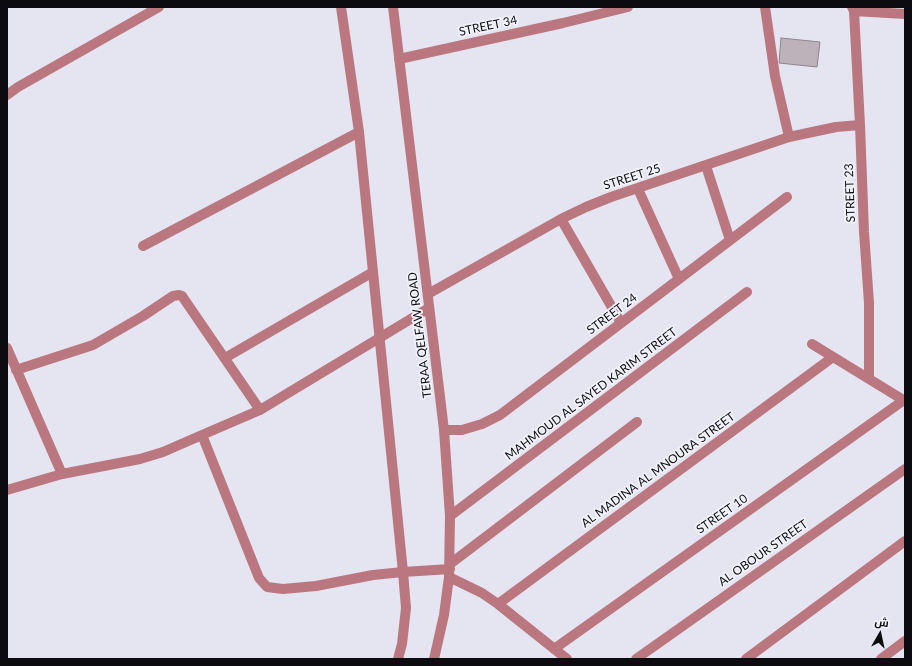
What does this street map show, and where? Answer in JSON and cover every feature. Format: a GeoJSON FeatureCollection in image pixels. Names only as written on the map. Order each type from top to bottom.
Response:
{"type":"FeatureCollection","features":[{"type":"Feature","properties":{"kind":"street"},"geometry":{"type":"LineString","coordinates":[[7,95],[18,87],[159,7]]}},
{"type":"Feature","properties":{"kind":"street"},"geometry":{"type":"LineString","coordinates":[[341,7],[359,132],[403,572],[406,608],[402,644],[398,659]]}},
{"type":"Feature","properties":{"kind":"street","name":"TERAA QELFAW ROAD"},"geometry":{"type":"LineString","coordinates":[[393,7],[444,430],[450,516],[450,570],[444,615],[434,659]]}},
{"type":"Feature","properties":{"kind":"street","name":"STREET 34"},"geometry":{"type":"LineString","coordinates":[[399,59],[628,7]]}},
{"type":"Feature","properties":{"kind":"street"},"geometry":{"type":"LineString","coordinates":[[765,7],[775,76],[789,137]]}},
{"type":"Feature","properties":{"kind":"street"},"geometry":{"type":"LineString","coordinates":[[853,9],[905,14]]}},
{"type":"Feature","properties":{"kind":"street","name":"STREET 23"},"geometry":{"type":"LineString","coordinates":[[853,9],[860,125],[864,232],[870,309],[869,379]]}},
{"type":"Feature","properties":{"kind":"street","name":"STREET 25"},"geometry":{"type":"LineString","coordinates":[[428,294],[561,219],[611,197],[789,137],[830,128],[860,125]]}},
{"type":"Feature","properties":{"kind":"street"},"geometry":{"type":"LineString","coordinates":[[143,246],[359,132]]}},
{"type":"Feature","properties":{"kind":"street"},"geometry":{"type":"LineString","coordinates":[[706,166],[730,240]]}},
{"type":"Feature","properties":{"kind":"street"},"geometry":{"type":"LineString","coordinates":[[638,189],[679,279]]}},
{"type":"Feature","properties":{"kind":"street","name":"STREET 24"},"geometry":{"type":"LineString","coordinates":[[444,430],[462,430],[482,424],[500,415],[786,197]]}},
{"type":"Feature","properties":{"kind":"street"},"geometry":{"type":"LineString","coordinates":[[561,219],[621,323]]}},
{"type":"Feature","properties":{"kind":"street"},"geometry":{"type":"LineString","coordinates":[[225,358],[373,272]]}},
{"type":"Feature","properties":{"kind":"street","name":"MAHMOUD AL SAYED KARIM STREET"},"geometry":{"type":"LineString","coordinates":[[450,516],[747,292]]}},
{"type":"Feature","properties":{"kind":"street"},"geometry":{"type":"LineString","coordinates":[[16,370],[93,345],[176,295],[182,296],[260,410]]}},
{"type":"Feature","properties":{"kind":"street"},"geometry":{"type":"LineString","coordinates":[[7,490],[62,474],[140,459],[164,452],[260,410],[380,339],[429,308]]}},
{"type":"Feature","properties":{"kind":"street"},"geometry":{"type":"LineString","coordinates":[[812,344],[905,400]]}},
{"type":"Feature","properties":{"kind":"street"},"geometry":{"type":"LineString","coordinates":[[7,348],[62,474]]}},
{"type":"Feature","properties":{"kind":"street","name":"AL MADINA AL MNOURA STREET"},"geometry":{"type":"LineString","coordinates":[[498,604],[833,357]]}},
{"type":"Feature","properties":{"kind":"street","name":"STREET 10"},"geometry":{"type":"LineString","coordinates":[[554,649],[905,400]]}},
{"type":"Feature","properties":{"kind":"street"},"geometry":{"type":"LineString","coordinates":[[202,435],[259,578],[267,587],[283,589],[316,586],[373,575],[450,570],[637,422]]}},
{"type":"Feature","properties":{"kind":"street","name":"AL OBOUR STREET"},"geometry":{"type":"LineString","coordinates":[[636,659],[905,469]]}},
{"type":"Feature","properties":{"kind":"street"},"geometry":{"type":"LineString","coordinates":[[746,659],[905,541]]}},
{"type":"Feature","properties":{"kind":"street"},"geometry":{"type":"LineString","coordinates":[[450,570],[498,604],[566,659]]}},
{"type":"Feature","properties":{"kind":"street"},"geometry":{"type":"LineString","coordinates":[[881,659],[905,641]]}},
{"type":"Feature","properties":{"kind":"building"},"geometry":{"type":"Polygon","coordinates":[[[781,38],[820,42],[817,67],[779,63],[781,38]]]}}]}
